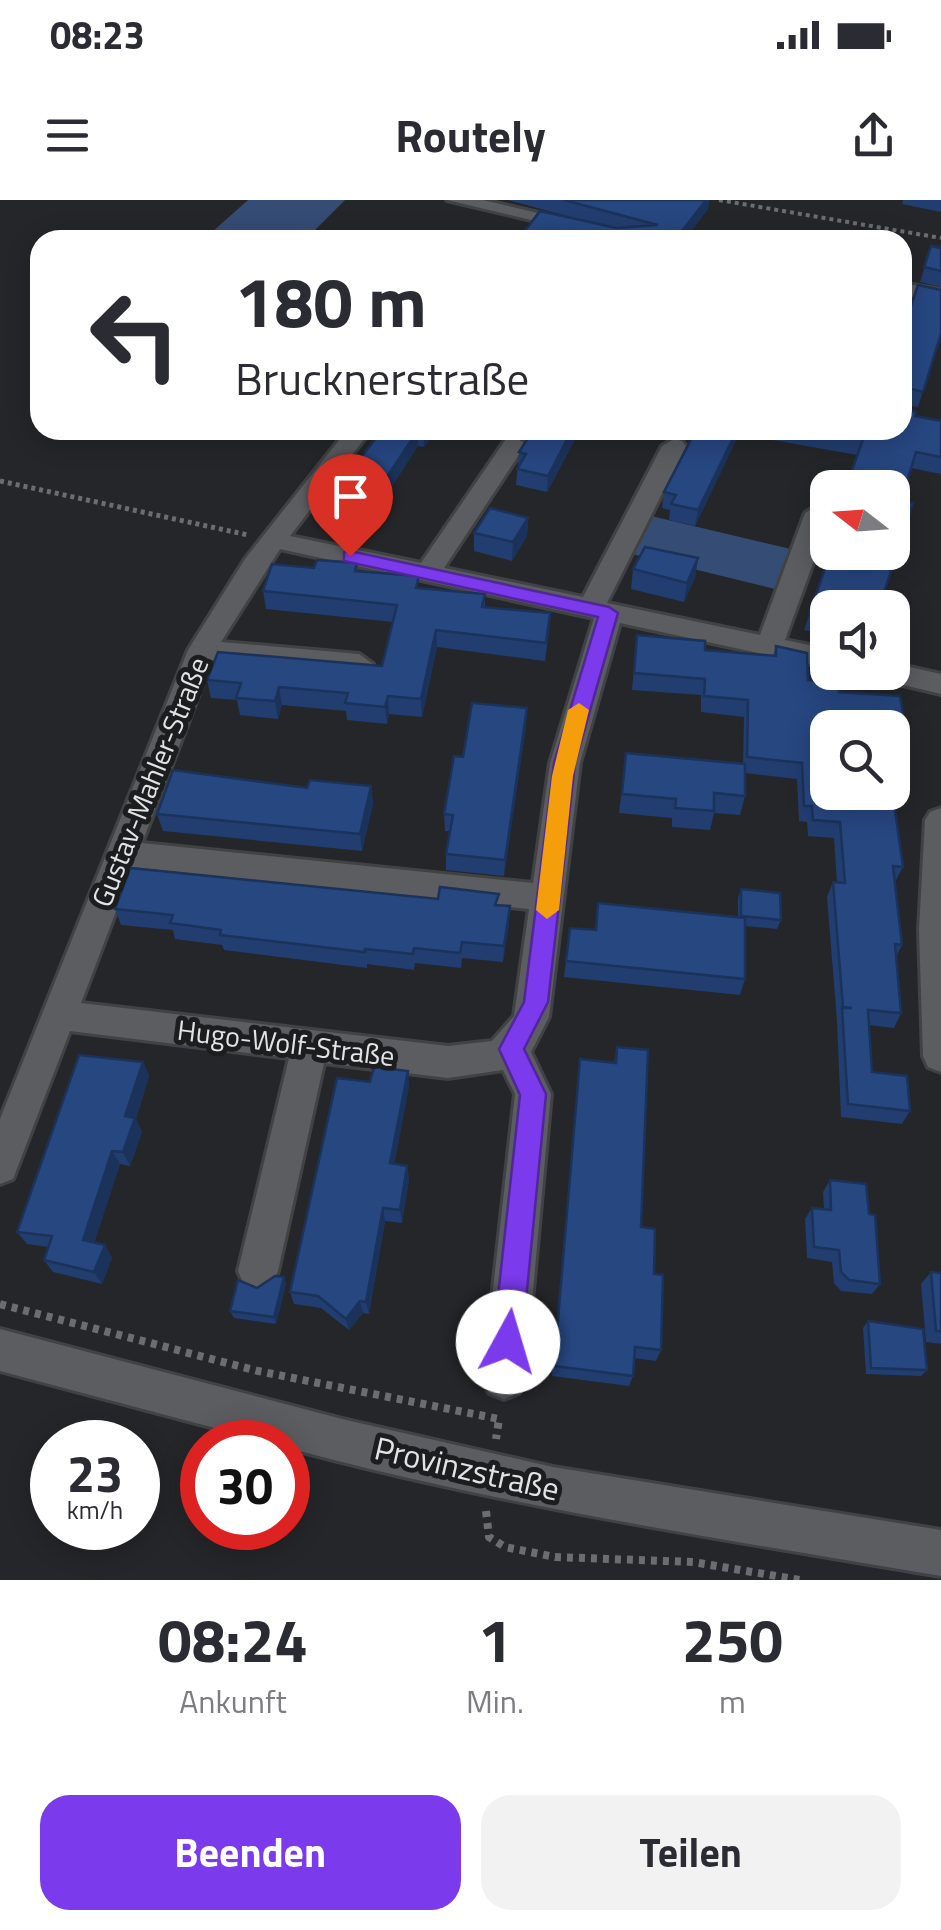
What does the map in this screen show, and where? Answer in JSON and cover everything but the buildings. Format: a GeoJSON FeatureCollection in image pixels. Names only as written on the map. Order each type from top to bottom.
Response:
{"type":"FeatureCollection","features":[{"type":"Feature","properties":{"kind":"street"},"geometry":{"type":"LineString","coordinates":[[456,200],[594,230]]}},
{"type":"Feature","properties":{"kind":"street"},"geometry":{"type":"LineString","coordinates":[[516,230],[526,216]]}},
{"type":"Feature","properties":{"kind":"street"},"geometry":{"type":"LineString","coordinates":[[912,289],[939,288]]}},
{"type":"Feature","properties":{"kind":"street","name":"Gustav-Mahler-Straße"},"geometry":{"type":"LineString","coordinates":[[0,1166],[202,650],[236,590],[351,440]]}},
{"type":"Feature","properties":{"kind":"street"},"geometry":{"type":"LineString","coordinates":[[428,572],[514,444]]}},
{"type":"Feature","properties":{"kind":"street"},"geometry":{"type":"LineString","coordinates":[[504,1378],[533,1094],[511,1049],[536,1002],[568,748],[599,611],[674,446]]}},
{"type":"Feature","properties":{"kind":"street"},"geometry":{"type":"LineString","coordinates":[[769,647],[810,535]]}},
{"type":"Feature","properties":{"kind":"street"},"geometry":{"type":"LineString","coordinates":[[273,540],[810,656]]}},
{"type":"Feature","properties":{"kind":"street"},"geometry":{"type":"LineString","coordinates":[[202,650],[359,664]]}},
{"type":"Feature","properties":{"kind":"street"},"geometry":{"type":"LineString","coordinates":[[910,677],[941,684]]}},
{"type":"Feature","properties":{"kind":"street"},"geometry":{"type":"LineString","coordinates":[[941,820],[936,930],[941,1056]]}},
{"type":"Feature","properties":{"kind":"street"},"geometry":{"type":"LineString","coordinates":[[121,853],[549,898]]}},
{"type":"Feature","properties":{"kind":"street","name":"Hugo-Wolf-Straße"},"geometry":{"type":"LineString","coordinates":[[59,1015],[469,1062],[511,1049]]}},
{"type":"Feature","properties":{"kind":"street"},"geometry":{"type":"LineString","coordinates":[[258,1271],[310,1046]]}},
{"type":"Feature","properties":{"kind":"street","name":"Provinzstraße"},"geometry":{"type":"LineString","coordinates":[[0,1350],[342,1441],[522,1482],[941,1553]]}},
{"type":"Feature","properties":{"kind":"path"},"geometry":{"type":"LineString","coordinates":[[719,200],[894,230]]}},
{"type":"Feature","properties":{"kind":"path"},"geometry":{"type":"LineString","coordinates":[[912,233],[941,238]]}},
{"type":"Feature","properties":{"kind":"path"},"geometry":{"type":"LineString","coordinates":[[0,481],[273,540]]}},
{"type":"Feature","properties":{"kind":"shaded area"},"geometry":{"type":"Polygon","coordinates":[[[248,200],[345,200],[315,230],[214,230],[248,200]]]}},
{"type":"Feature","properties":{"kind":"shaded area"},"geometry":{"type":"Polygon","coordinates":[[[647,515],[795,550],[779,590],[628,553],[647,515]]]}},
{"type":"Feature","properties":{"kind":"slow traffic"},"geometry":{"type":"LineString","coordinates":[[547,910],[562,776],[579,710]]}},
{"type":"Feature","properties":{"kind":"route"},"geometry":{"type":"LineString","coordinates":[[350,556],[609,613],[565,763],[536,1002],[511,1049],[533,1094],[508,1342]]}}]}
